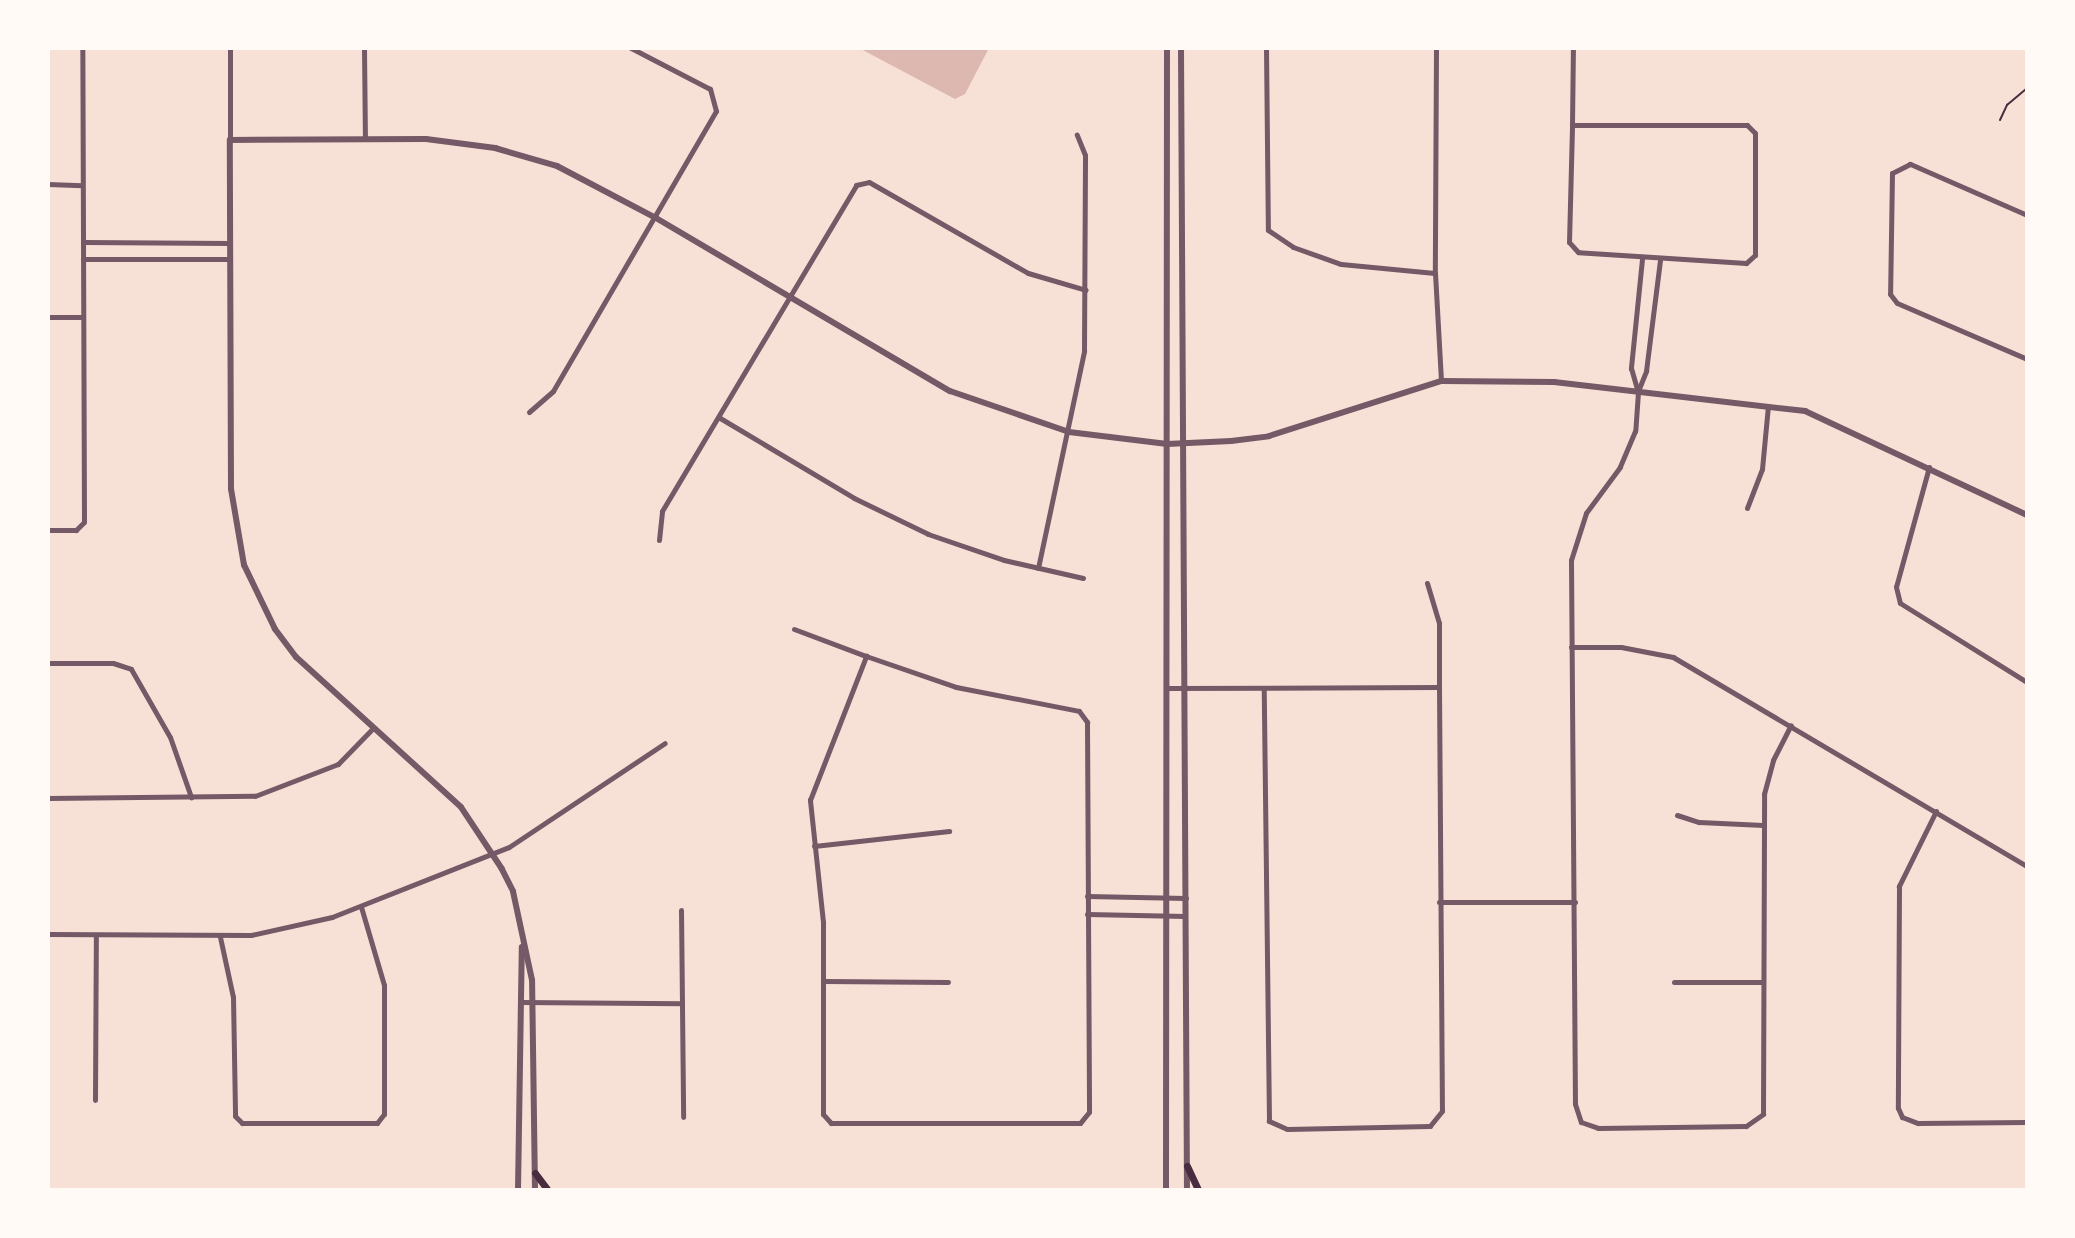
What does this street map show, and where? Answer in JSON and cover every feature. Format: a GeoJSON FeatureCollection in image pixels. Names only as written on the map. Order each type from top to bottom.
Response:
{"type":"FeatureCollection","features":[{"type":"Feature","properties":{"kind":"main road"},"geometry":{"type":"LineString","coordinates":[[1187,1166],[1198,1190]]}},
{"type":"Feature","properties":{"kind":"main road"},"geometry":{"type":"LineString","coordinates":[[535,1173],[548,1190]]}},
{"type":"Feature","properties":{"kind":"street"},"geometry":{"type":"LineString","coordinates":[[48,530],[76,530],[84,522],[82,48]]}},
{"type":"Feature","properties":{"kind":"street"},"geometry":{"type":"LineString","coordinates":[[230,48],[231,489],[244,565],[275,629],[296,657],[461,807],[494,855],[513,891],[533,1002],[535,1190]]}},
{"type":"Feature","properties":{"kind":"street"},"geometry":{"type":"LineString","coordinates":[[364,48],[365,139]]}},
{"type":"Feature","properties":{"kind":"street"},"geometry":{"type":"LineString","coordinates":[[529,412],[553,391],[714,117],[717,103],[710,89],[631,48]]}},
{"type":"Feature","properties":{"kind":"street"},"geometry":{"type":"LineString","coordinates":[[1166,1190],[1167,48]]}},
{"type":"Feature","properties":{"kind":"street"},"geometry":{"type":"LineString","coordinates":[[1181,48],[1186,443],[1187,1190]]}},
{"type":"Feature","properties":{"kind":"street"},"geometry":{"type":"LineString","coordinates":[[1266,48],[1268,230],[1293,247],[1341,264],[1435,273]]}},
{"type":"Feature","properties":{"kind":"street"},"geometry":{"type":"LineString","coordinates":[[1436,48],[1435,273],[1441,381]]}},
{"type":"Feature","properties":{"kind":"street"},"geometry":{"type":"LineString","coordinates":[[1572,125],[1747,125],[1755,133],[1755,255],[1746,263],[1642,259],[1578,252],[1569,242],[1573,48]]}},
{"type":"Feature","properties":{"kind":"street"},"geometry":{"type":"LineString","coordinates":[[1038,568],[1083,360],[1085,155],[1077,135]]}},
{"type":"Feature","properties":{"kind":"street"},"geometry":{"type":"LineString","coordinates":[[230,140],[463,142],[520,154],[568,172],[656,218],[950,391],[1069,432],[1167,444],[1269,436],[1441,381],[1528,380],[1768,405],[1826,418],[2027,514]]}},
{"type":"Feature","properties":{"kind":"street"},"geometry":{"type":"LineString","coordinates":[[2027,215],[1910,164],[1892,173],[1890,294],[1897,303],[2027,358]]}},
{"type":"Feature","properties":{"kind":"street"},"geometry":{"type":"LineString","coordinates":[[659,540],[662,511],[856,185],[869,182],[1028,273],[1086,290]]}},
{"type":"Feature","properties":{"kind":"street"},"geometry":{"type":"LineString","coordinates":[[48,184],[82,185]]}},
{"type":"Feature","properties":{"kind":"street"},"geometry":{"type":"LineString","coordinates":[[83,242],[229,243]]}},
{"type":"Feature","properties":{"kind":"street"},"geometry":{"type":"LineString","coordinates":[[83,259],[229,259]]}},
{"type":"Feature","properties":{"kind":"street"},"geometry":{"type":"LineString","coordinates":[[1638,392],[1631,368],[1642,259]]}},
{"type":"Feature","properties":{"kind":"street"},"geometry":{"type":"LineString","coordinates":[[1660,260],[1646,371],[1638,392],[1629,451],[1576,535],[1571,647],[1575,1104],[1581,1122],[1589,1126],[1746,1126],[1760,1119],[1764,1107],[1763,825],[1767,775],[1791,725]]}},
{"type":"Feature","properties":{"kind":"street"},"geometry":{"type":"LineString","coordinates":[[48,317],[83,317]]}},
{"type":"Feature","properties":{"kind":"street"},"geometry":{"type":"LineString","coordinates":[[1747,508],[1762,469],[1768,405]]}},
{"type":"Feature","properties":{"kind":"street"},"geometry":{"type":"LineString","coordinates":[[720,418],[894,519],[970,550],[1083,578]]}},
{"type":"Feature","properties":{"kind":"street"},"geometry":{"type":"LineString","coordinates":[[1929,466],[1896,587],[1900,603],[2027,682]]}},
{"type":"Feature","properties":{"kind":"street"},"geometry":{"type":"LineString","coordinates":[[1264,688],[1266,1110],[1273,1125],[1420,1128],[1440,1117],[1439,623],[1427,583]]}},
{"type":"Feature","properties":{"kind":"street"},"geometry":{"type":"LineString","coordinates":[[794,629],[956,687],[1079,711],[1087,722],[1089,1112],[1080,1123],[831,1123],[823,1114],[824,981],[810,821],[814,786],[866,656]]}},
{"type":"Feature","properties":{"kind":"street"},"geometry":{"type":"LineString","coordinates":[[1571,647],[1635,649],[1673,657],[2027,866]]}},
{"type":"Feature","properties":{"kind":"street"},"geometry":{"type":"LineString","coordinates":[[48,663],[113,663],[131,669],[170,737],[191,797]]}},
{"type":"Feature","properties":{"kind":"street"},"geometry":{"type":"LineString","coordinates":[[1168,688],[1439,687]]}},
{"type":"Feature","properties":{"kind":"street"},"geometry":{"type":"LineString","coordinates":[[48,798],[255,796],[297,783],[338,764],[373,728]]}},
{"type":"Feature","properties":{"kind":"street"},"geometry":{"type":"LineString","coordinates":[[48,934],[220,937],[297,928],[361,907],[494,855],[541,830],[665,743]]}},
{"type":"Feature","properties":{"kind":"street"},"geometry":{"type":"LineString","coordinates":[[1936,811],[1899,886],[1898,1108],[1902,1117],[1918,1123],[2027,1122]]}},
{"type":"Feature","properties":{"kind":"street"},"geometry":{"type":"LineString","coordinates":[[1677,815],[1699,822],[1763,825]]}},
{"type":"Feature","properties":{"kind":"street"},"geometry":{"type":"LineString","coordinates":[[814,846],[949,831]]}},
{"type":"Feature","properties":{"kind":"street"},"geometry":{"type":"LineString","coordinates":[[1087,896],[1186,898]]}},
{"type":"Feature","properties":{"kind":"street"},"geometry":{"type":"LineString","coordinates":[[1439,902],[1575,902]]}},
{"type":"Feature","properties":{"kind":"street"},"geometry":{"type":"LineString","coordinates":[[220,937],[233,997],[235,1116],[242,1123],[377,1123],[384,1114],[384,985],[361,907]]}},
{"type":"Feature","properties":{"kind":"street"},"geometry":{"type":"LineString","coordinates":[[681,910],[683,1117]]}},
{"type":"Feature","properties":{"kind":"street"},"geometry":{"type":"LineString","coordinates":[[1087,914],[1185,916]]}},
{"type":"Feature","properties":{"kind":"street"},"geometry":{"type":"LineString","coordinates":[[95,1100],[96,935]]}},
{"type":"Feature","properties":{"kind":"street"},"geometry":{"type":"LineString","coordinates":[[518,1190],[523,943]]}},
{"type":"Feature","properties":{"kind":"street"},"geometry":{"type":"LineString","coordinates":[[824,981],[948,982]]}},
{"type":"Feature","properties":{"kind":"street"},"geometry":{"type":"LineString","coordinates":[[1674,982],[1763,982]]}},
{"type":"Feature","properties":{"kind":"street"},"geometry":{"type":"LineString","coordinates":[[520,1002],[682,1003]]}},
{"type":"Feature","properties":{"kind":"street"},"geometry":{"type":"LineString","coordinates":[[519,1080],[533,1081]]}},
{"type":"Feature","properties":{"kind":"path"},"geometry":{"type":"LineString","coordinates":[[2000,120],[2007,105],[2027,88]]}},
{"type":"Feature","properties":{"kind":"shaded area"},"geometry":{"type":"Polygon","coordinates":[[[859,48],[989,48],[965,94],[955,99],[859,48]]]}}]}
